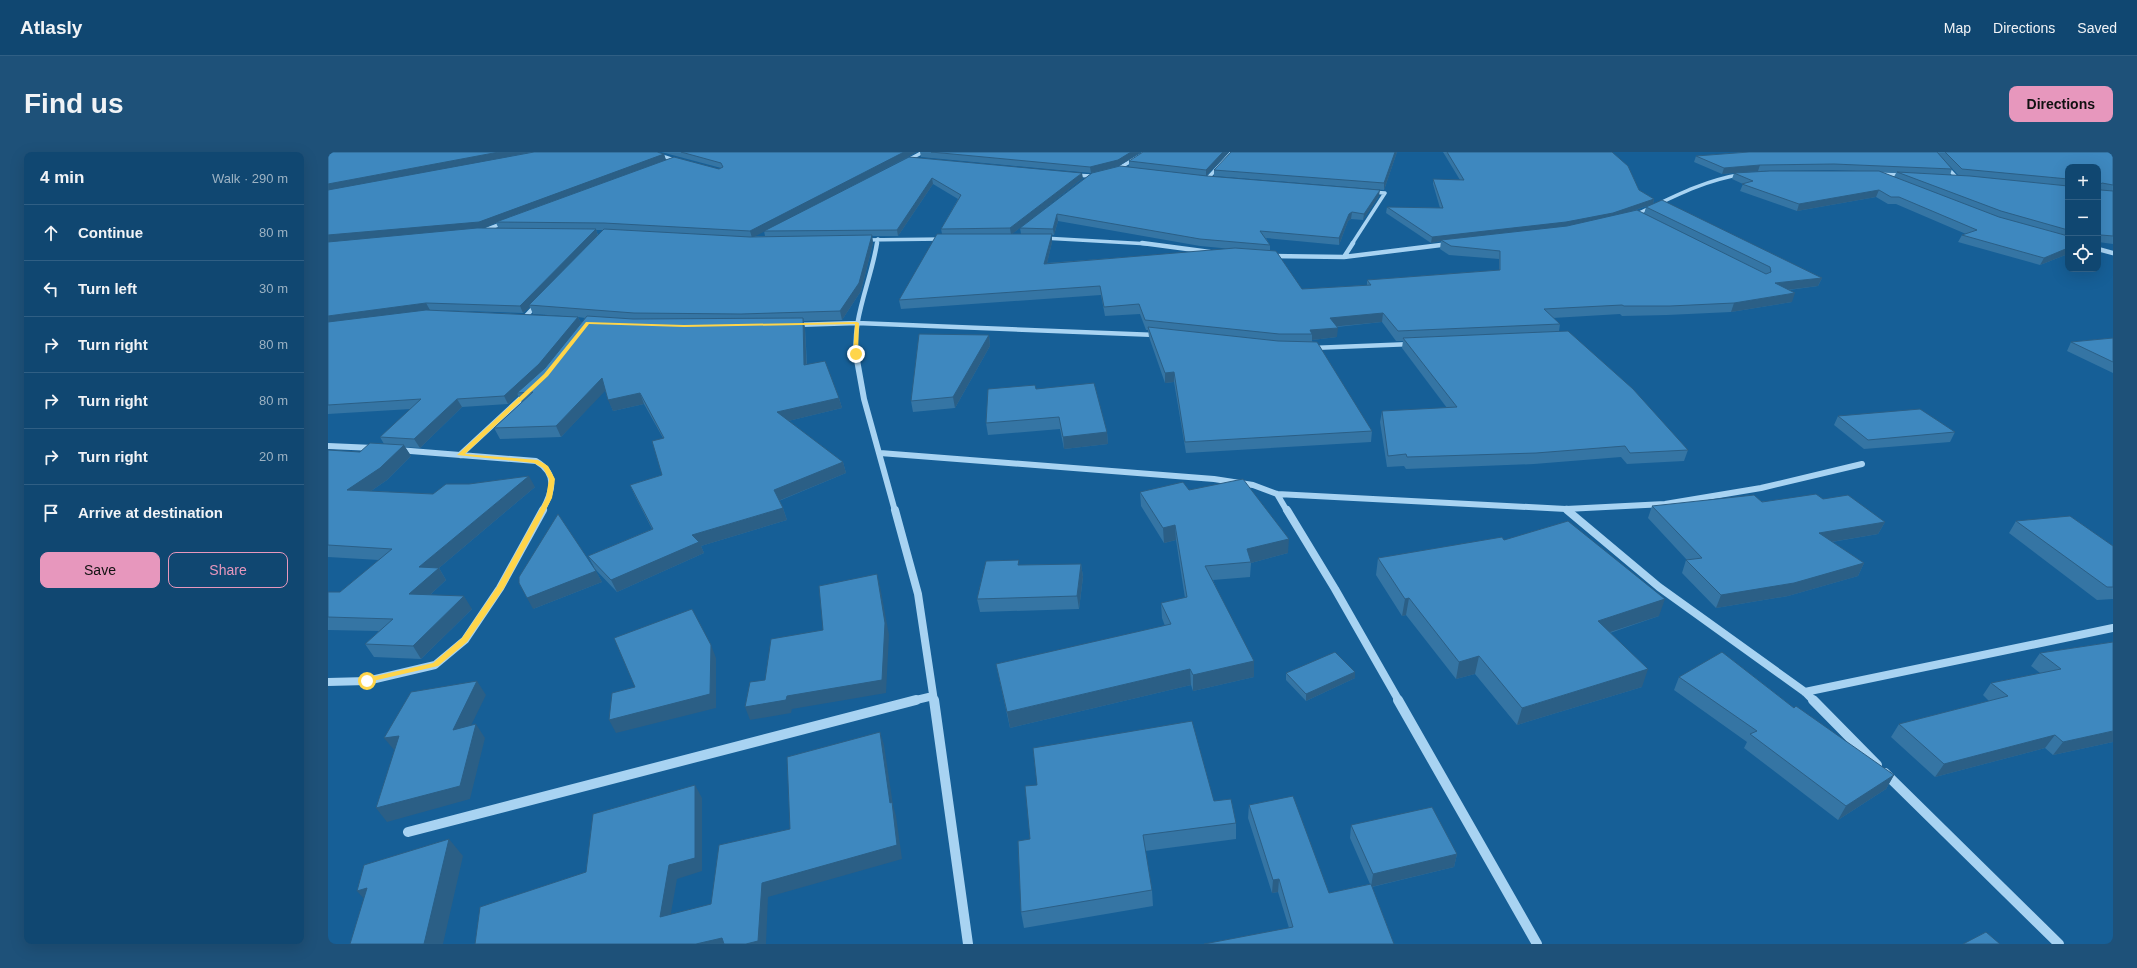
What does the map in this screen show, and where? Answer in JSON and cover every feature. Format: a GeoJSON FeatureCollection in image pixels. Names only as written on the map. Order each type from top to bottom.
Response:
{"type":"FeatureCollection","features":[{"type":"Feature","properties":{"kind":"street"},"geometry":{"type":"LineString","coordinates":[[650,152],[681,162]]}},
{"type":"Feature","properties":{"kind":"street"},"geometry":{"type":"LineString","coordinates":[[903,163],[923,152]]}},
{"type":"Feature","properties":{"kind":"street"},"geometry":{"type":"LineString","coordinates":[[1113,171],[1120,169],[1146,152]]}},
{"type":"Feature","properties":{"kind":"street"},"geometry":{"type":"LineString","coordinates":[[1207,179],[1232,152]]}},
{"type":"Feature","properties":{"kind":"street"},"geometry":{"type":"LineString","coordinates":[[1933,152],[1956,177]]}},
{"type":"Feature","properties":{"kind":"street"},"geometry":{"type":"LineString","coordinates":[[910,159],[918,160]]}},
{"type":"Feature","properties":{"kind":"street"},"geometry":{"type":"LineString","coordinates":[[667,163],[674,160]]}},
{"type":"Feature","properties":{"kind":"street"},"geometry":{"type":"LineString","coordinates":[[1120,169],[1128,170]]}},
{"type":"Feature","properties":{"kind":"street"},"geometry":{"type":"LineString","coordinates":[[1068,174],[1091,176],[1098,174]]}},
{"type":"Feature","properties":{"kind":"street"},"geometry":{"type":"LineString","coordinates":[[1629,217],[1701,184],[1718,178],[1749,174]]}},
{"type":"Feature","properties":{"kind":"street"},"geometry":{"type":"LineString","coordinates":[[1887,180],[1873,174],[1911,175]]}},
{"type":"Feature","properties":{"kind":"street"},"geometry":{"type":"LineString","coordinates":[[1085,181],[1091,176]]}},
{"type":"Feature","properties":{"kind":"street"},"geometry":{"type":"LineString","coordinates":[[1949,177],[1964,178]]}},
{"type":"Feature","properties":{"kind":"street"},"geometry":{"type":"LineString","coordinates":[[1199,178],[1214,180]]}},
{"type":"Feature","properties":{"kind":"street"},"geometry":{"type":"LineString","coordinates":[[1344,257],[1385,193],[1369,192]]}},
{"type":"Feature","properties":{"kind":"street"},"geometry":{"type":"LineString","coordinates":[[1636,215],[1642,218]]}},
{"type":"Feature","properties":{"kind":"street"},"geometry":{"type":"LineString","coordinates":[[480,232],[510,221]]}},
{"type":"Feature","properties":{"kind":"street"},"geometry":{"type":"LineString","coordinates":[[473,233],[496,232]]}},
{"type":"Feature","properties":{"kind":"street"},"geometry":{"type":"LineString","coordinates":[[1034,238],[1139,243],[1214,252]]}},
{"type":"Feature","properties":{"kind":"street"},"geometry":{"type":"LineString","coordinates":[[878,239],[873,269],[857,323],[856,354],[864,399],[918,594],[961,886],[968,944]]}},
{"type":"Feature","properties":{"kind":"street"},"geometry":{"type":"LineString","coordinates":[[854,240],[948,239]]}},
{"type":"Feature","properties":{"kind":"street"},"geometry":{"type":"LineString","coordinates":[[1268,256],[1344,257],[1453,243]]}},
{"type":"Feature","properties":{"kind":"street"},"geometry":{"type":"LineString","coordinates":[[2101,250],[2113,253]]}},
{"type":"Feature","properties":{"kind":"street"},"geometry":{"type":"LineString","coordinates":[[525,317],[541,300]]}},
{"type":"Feature","properties":{"kind":"street"},"geometry":{"type":"LineString","coordinates":[[517,316],[532,317]]}},
{"type":"Feature","properties":{"kind":"street"},"geometry":{"type":"LineString","coordinates":[[789,325],[857,323],[1040,329],[1165,336]]}},
{"type":"Feature","properties":{"kind":"street"},"geometry":{"type":"LineString","coordinates":[[1306,348],[1415,344]]}},
{"type":"Feature","properties":{"kind":"street"},"geometry":{"type":"LineString","coordinates":[[460,455],[529,391]]}},
{"type":"Feature","properties":{"kind":"street"},"geometry":{"type":"LineString","coordinates":[[328,446],[383,448]]}},
{"type":"Feature","properties":{"kind":"street"},"geometry":{"type":"LineString","coordinates":[[328,682],[367,681],[435,665],[465,640],[500,588],[549,498],[552,479],[546,467],[536,461],[391,449]]}},
{"type":"Feature","properties":{"kind":"street"},"geometry":{"type":"LineString","coordinates":[[880,453],[1214,479],[1253,485],[1277,494],[1566,509],[1665,504],[1761,488],[1862,464]]}},
{"type":"Feature","properties":{"kind":"street"},"geometry":{"type":"LineString","coordinates":[[1277,494],[1335,589],[1536,944]]}},
{"type":"Feature","properties":{"kind":"street"},"geometry":{"type":"LineString","coordinates":[[1566,509],[1659,587],[1805,692],[1945,834],[2059,944]]}},
{"type":"Feature","properties":{"kind":"street"},"geometry":{"type":"LineString","coordinates":[[1805,692],[2113,628]]}},
{"type":"Feature","properties":{"kind":"street"},"geometry":{"type":"LineString","coordinates":[[408,832],[933,696]]}},
{"type":"Feature","properties":{"kind":"building"},"geometry":{"type":"Polygon","coordinates":[[[328,152],[499,152],[328,184],[328,152]]]}},
{"type":"Feature","properties":{"kind":"building"},"geometry":{"type":"Polygon","coordinates":[[[534,152],[657,152],[664,154],[479,222],[328,235],[328,190],[534,152]]]}},
{"type":"Feature","properties":{"kind":"building"},"geometry":{"type":"Polygon","coordinates":[[[681,152],[904,152],[750,231],[604,223],[496,222],[674,157],[719,169],[723,167],[721,163],[681,152]]]}},
{"type":"Feature","properties":{"kind":"building"},"geometry":{"type":"Polygon","coordinates":[[[931,152],[1131,152],[1118,160],[1090,167],[931,152]]]}},
{"type":"Feature","properties":{"kind":"building"},"geometry":{"type":"Polygon","coordinates":[[[1143,152],[1223,152],[1206,170],[1129,161],[1143,152]]]}},
{"type":"Feature","properties":{"kind":"building"},"geometry":{"type":"Polygon","coordinates":[[[1231,152],[1395,152],[1384,183],[1214,170],[1231,152]]]}},
{"type":"Feature","properties":{"kind":"building"},"geometry":{"type":"Polygon","coordinates":[[[1447,152],[1612,152],[1628,166],[1639,190],[1654,199],[1613,213],[1566,222],[1432,237],[1387,207],[1443,208],[1433,179],[1464,180],[1447,152]]]}},
{"type":"Feature","properties":{"kind":"building"},"geometry":{"type":"Polygon","coordinates":[[[1749,152],[1937,152],[1952,169],[1834,164],[1760,165],[1724,168],[1696,156],[1749,152]]]}},
{"type":"Feature","properties":{"kind":"building"},"geometry":{"type":"Polygon","coordinates":[[[1945,152],[2113,152],[2113,185],[2101,184],[2101,164],[2065,164],[2065,179],[1962,169],[1945,152]]]}},
{"type":"Feature","properties":{"kind":"building"},"geometry":{"type":"Polygon","coordinates":[[[909,157],[1082,173],[1010,228],[941,229],[961,195],[932,178],[897,230],[764,231],[909,157]]]}},
{"type":"Feature","properties":{"kind":"building"},"geometry":{"type":"Polygon","coordinates":[[[1120,166],[1207,176],[1380,190],[1364,214],[1352,212],[1349,214],[1339,238],[1260,231],[1270,245],[1200,239],[1057,214],[1053,229],[1020,228],[1092,173],[1120,166]]]}},
{"type":"Feature","properties":{"kind":"building"},"geometry":{"type":"Polygon","coordinates":[[[1770,171],[1879,171],[1999,217],[2065,235],[2065,249],[2044,258],[1962,235],[1977,230],[1899,197],[1891,197],[1879,190],[1799,204],[1742,184],[1753,181],[1734,173],[1770,171]]]}},
{"type":"Feature","properties":{"kind":"building"},"geometry":{"type":"Polygon","coordinates":[[[1897,172],[1970,176],[2065,186],[2065,229],[2001,211],[1897,172]]]}},
{"type":"Feature","properties":{"kind":"building"},"geometry":{"type":"Polygon","coordinates":[[[2101,190],[2113,191],[2113,236],[2101,235],[2101,190]]]}},
{"type":"Feature","properties":{"kind":"building"},"geometry":{"type":"Polygon","coordinates":[[[1662,200],[1822,278],[1775,283],[1795,293],[1734,303],[1670,306],[1622,305],[1544,309],[1560,324],[1398,331],[1383,313],[1330,318],[1338,328],[1310,330],[1312,334],[1279,334],[1145,320],[1139,304],[1104,307],[1100,286],[899,300],[937,234],[1052,234],[1044,264],[1235,248],[1276,251],[1302,289],[1371,285],[1367,280],[1500,270],[1500,251],[1451,246],[1441,240],[1567,226],[1637,210],[1766,274],[1771,272],[1770,267],[1646,207],[1662,200]]]}},
{"type":"Feature","properties":{"kind":"building"},"geometry":{"type":"Polygon","coordinates":[[[477,228],[596,229],[520,306],[426,303],[328,316],[328,242],[477,228]]]}},
{"type":"Feature","properties":{"kind":"building"},"geometry":{"type":"Polygon","coordinates":[[[604,229],[750,237],[872,235],[859,283],[840,311],[741,314],[634,313],[529,305],[604,229]]]}},
{"type":"Feature","properties":{"kind":"building"},"geometry":{"type":"Polygon","coordinates":[[[426,310],[578,317],[539,364],[504,396],[457,399],[414,439],[380,437],[421,399],[328,405],[328,322],[426,310]]]}},
{"type":"Feature","properties":{"kind":"building"},"geometry":{"type":"Polygon","coordinates":[[[587,316],[633,319],[803,318],[804,365],[825,361],[839,398],[777,412],[843,462],[774,490],[783,508],[692,535],[699,542],[611,580],[588,556],[653,529],[630,485],[662,475],[652,441],[664,438],[640,393],[608,400],[602,378],[556,426],[494,428],[533,392],[517,393],[545,368],[587,316]]]}},
{"type":"Feature","properties":{"kind":"building"},"geometry":{"type":"Polygon","coordinates":[[[1148,327],[1278,341],[1317,342],[1372,431],[1185,442],[1174,372],[1165,373],[1148,327]]]}},
{"type":"Feature","properties":{"kind":"building"},"geometry":{"type":"Polygon","coordinates":[[[1568,331],[1633,389],[1688,450],[1630,453],[1625,446],[1536,453],[1407,457],[1406,454],[1388,456],[1382,411],[1457,407],[1403,338],[1568,331]]]}},
{"type":"Feature","properties":{"kind":"building"},"geometry":{"type":"Polygon","coordinates":[[[919,334],[989,335],[953,397],[911,401],[919,334]]]}},
{"type":"Feature","properties":{"kind":"building"},"geometry":{"type":"Polygon","coordinates":[[[2113,338],[2113,362],[2071,342],[2113,338]]]}},
{"type":"Feature","properties":{"kind":"building"},"geometry":{"type":"Polygon","coordinates":[[[1094,383],[1107,432],[1063,437],[1059,417],[986,423],[988,389],[1035,385],[1036,389],[1094,383]]]}},
{"type":"Feature","properties":{"kind":"building"},"geometry":{"type":"Polygon","coordinates":[[[1920,409],[1955,432],[1868,440],[1838,416],[1920,409]]]}},
{"type":"Feature","properties":{"kind":"building"},"geometry":{"type":"Polygon","coordinates":[[[370,443],[404,445],[380,468],[347,490],[433,494],[446,484],[469,484],[529,476],[419,567],[439,568],[409,594],[464,596],[413,646],[365,644],[393,619],[328,617],[328,592],[340,592],[392,549],[328,545],[328,450],[360,452],[370,443]]]}},
{"type":"Feature","properties":{"kind":"building"},"geometry":{"type":"Polygon","coordinates":[[[1243,479],[1289,539],[1247,549],[1251,562],[1205,566],[1254,661],[1193,675],[1190,669],[1007,712],[996,664],[1171,624],[1161,603],[1187,597],[1175,525],[1163,528],[1140,492],[1183,482],[1189,490],[1243,479]]]}},
{"type":"Feature","properties":{"kind":"building"},"geometry":{"type":"Polygon","coordinates":[[[1816,494],[1823,499],[1848,495],[1885,522],[1819,533],[1864,563],[1794,583],[1721,595],[1686,560],[1702,558],[1652,506],[1754,495],[1762,502],[1816,494]]]}},
{"type":"Feature","properties":{"kind":"building"},"geometry":{"type":"Polygon","coordinates":[[[558,514],[596,571],[527,598],[519,583],[519,577],[558,514]]]}},
{"type":"Feature","properties":{"kind":"building"},"geometry":{"type":"Polygon","coordinates":[[[2070,516],[2113,546],[2113,587],[2107,587],[2016,521],[2070,516]]]}},
{"type":"Feature","properties":{"kind":"building"},"geometry":{"type":"Polygon","coordinates":[[[1568,521],[1665,599],[1598,621],[1648,669],[1522,708],[1479,656],[1459,662],[1409,598],[1405,599],[1378,558],[1502,537],[1504,540],[1568,521]]]}},
{"type":"Feature","properties":{"kind":"building"},"geometry":{"type":"Polygon","coordinates":[[[1019,560],[1018,565],[1081,564],[1077,596],[977,599],[986,561],[1019,560]]]}},
{"type":"Feature","properties":{"kind":"building"},"geometry":{"type":"Polygon","coordinates":[[[877,574],[885,623],[882,680],[787,696],[786,700],[745,707],[750,682],[765,680],[771,639],[823,630],[819,586],[877,574]]]}},
{"type":"Feature","properties":{"kind":"building"},"geometry":{"type":"Polygon","coordinates":[[[692,609],[711,645],[710,694],[609,720],[612,693],[635,687],[614,638],[692,609]]]}},
{"type":"Feature","properties":{"kind":"building"},"geometry":{"type":"Polygon","coordinates":[[[2113,642],[2113,731],[2063,742],[2055,735],[1944,764],[1899,724],[2008,696],[1991,683],[2061,669],[2040,653],[2113,642]]]}},
{"type":"Feature","properties":{"kind":"building"},"geometry":{"type":"Polygon","coordinates":[[[1335,652],[1355,672],[1306,694],[1286,673],[1335,652]]]}},
{"type":"Feature","properties":{"kind":"building"},"geometry":{"type":"Polygon","coordinates":[[[1722,652],[1794,708],[1796,706],[1894,775],[1846,806],[1750,734],[1757,731],[1679,677],[1722,652]]]}},
{"type":"Feature","properties":{"kind":"building"},"geometry":{"type":"Polygon","coordinates":[[[477,681],[453,730],[476,724],[460,786],[376,808],[399,736],[384,738],[411,692],[477,681]]]}},
{"type":"Feature","properties":{"kind":"building"},"geometry":{"type":"Polygon","coordinates":[[[1192,721],[1214,801],[1231,799],[1236,823],[1143,835],[1152,890],[1021,912],[1018,841],[1030,839],[1025,786],[1037,785],[1033,748],[1192,721]]]}},
{"type":"Feature","properties":{"kind":"building"},"geometry":{"type":"Polygon","coordinates":[[[880,732],[890,803],[892,802],[897,845],[762,883],[758,941],[746,944],[724,944],[722,938],[696,944],[475,944],[480,907],[586,872],[593,814],[695,785],[695,858],[669,865],[660,917],[711,904],[719,845],[790,829],[787,757],[880,732]]]}},
{"type":"Feature","properties":{"kind":"building"},"geometry":{"type":"Polygon","coordinates":[[[1293,796],[1329,893],[1371,884],[1394,944],[1204,944],[1293,927],[1279,879],[1273,880],[1249,805],[1293,796]]]}},
{"type":"Feature","properties":{"kind":"building"},"geometry":{"type":"Polygon","coordinates":[[[1432,807],[1457,854],[1373,874],[1351,825],[1432,807]]]}},
{"type":"Feature","properties":{"kind":"building"},"geometry":{"type":"Polygon","coordinates":[[[449,839],[424,944],[350,944],[367,888],[357,891],[364,865],[449,839]]]}},
{"type":"Feature","properties":{"kind":"building"},"geometry":{"type":"Polygon","coordinates":[[[1986,932],[2000,944],[1963,944],[1986,932]]]}},
{"type":"Feature","properties":{"kind":"route"},"geometry":{"type":"LineString","coordinates":[[367,681],[435,665],[465,640],[500,588],[549,498],[552,479],[546,467],[536,461],[460,455],[546,375],[588,323],[684,326],[857,323],[856,354]]}}]}
